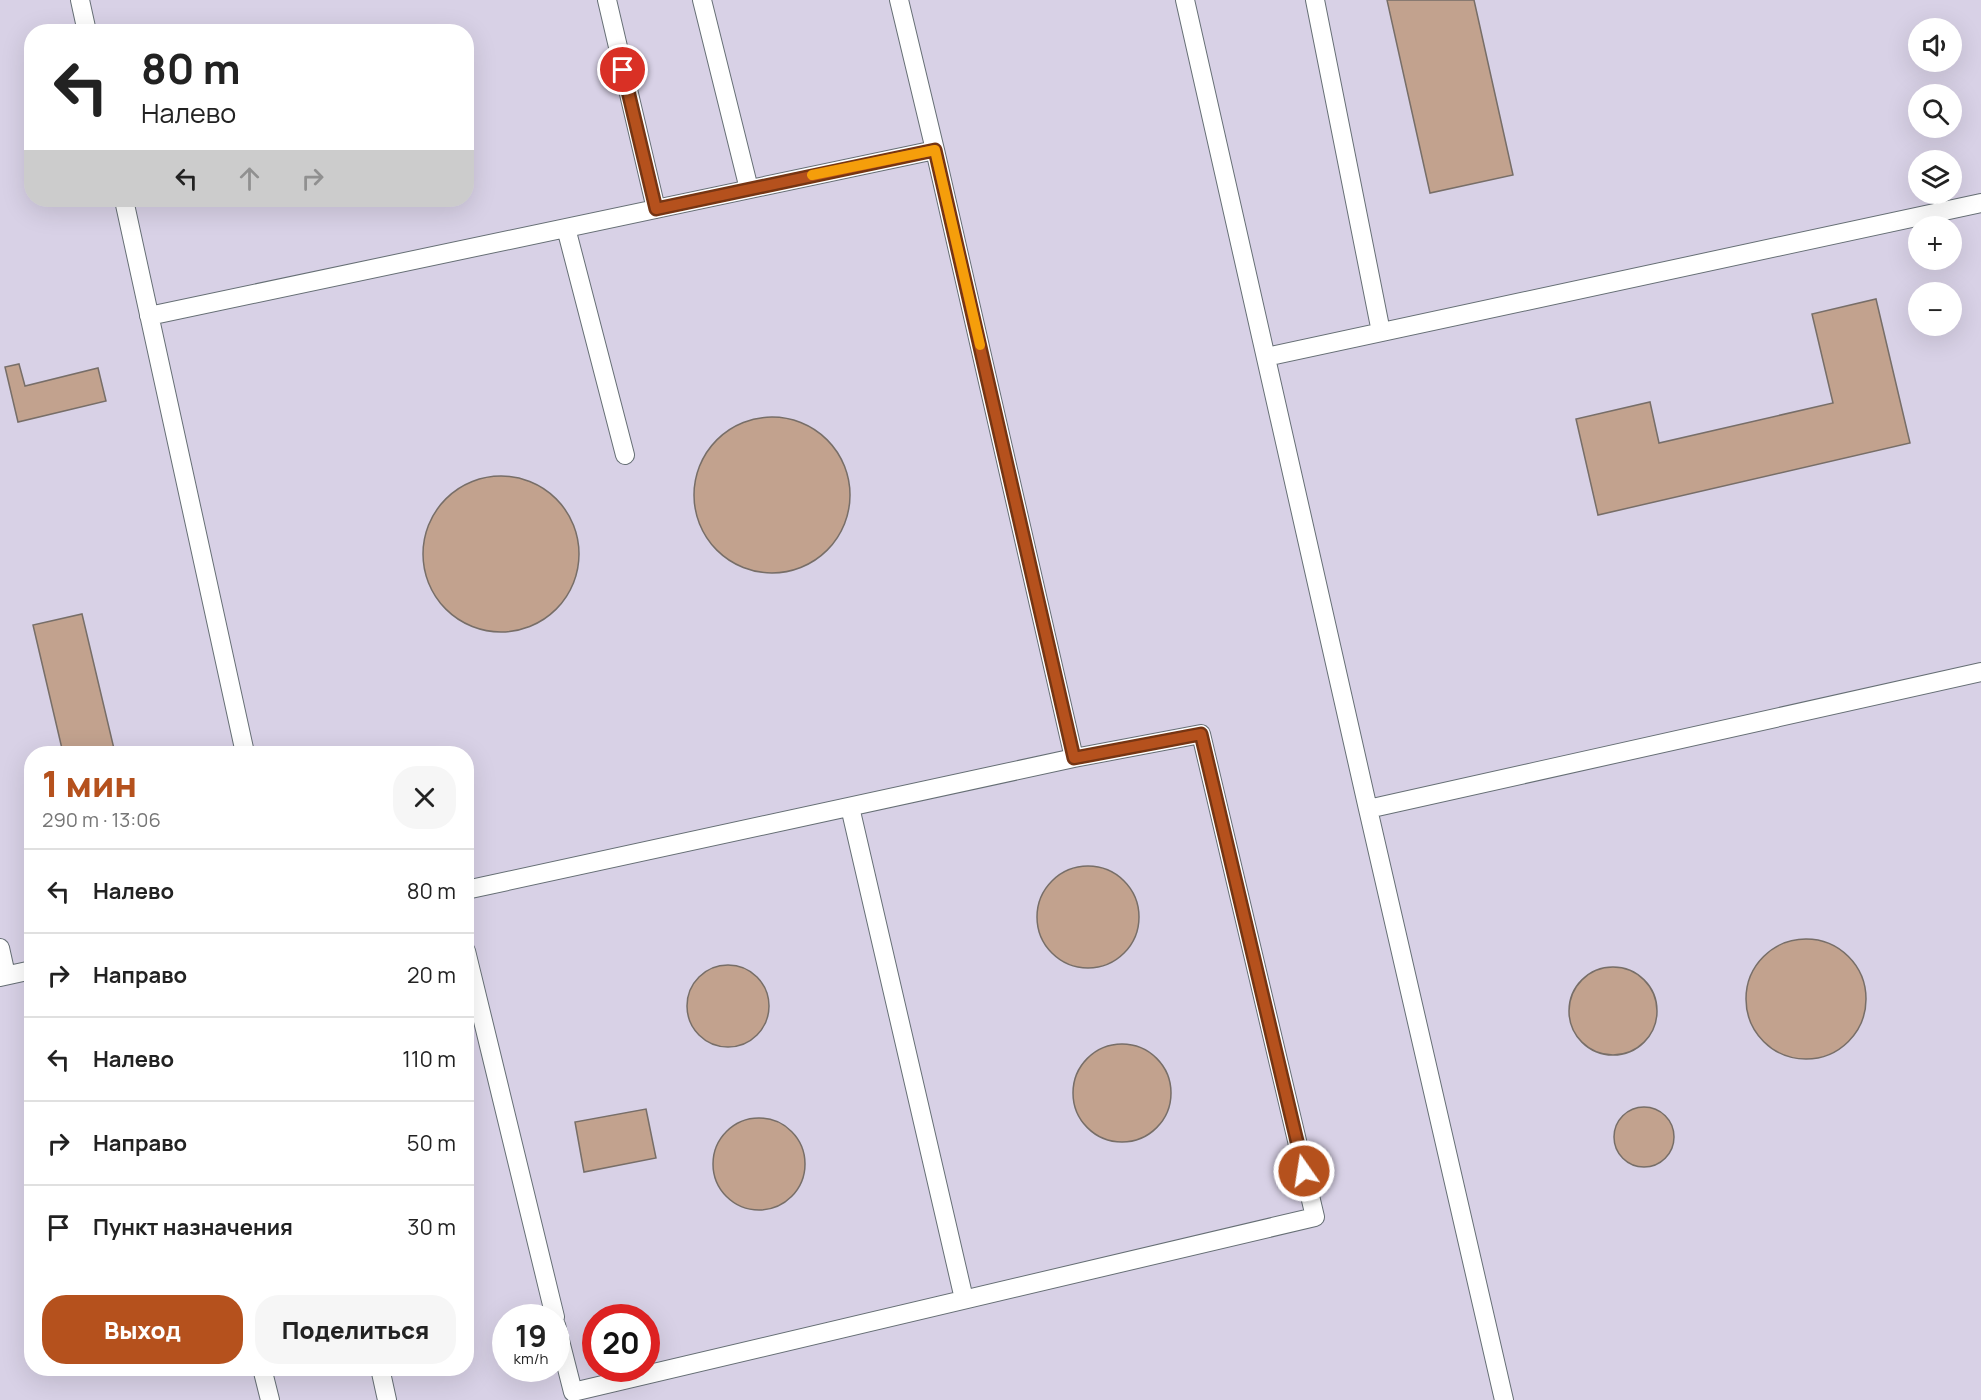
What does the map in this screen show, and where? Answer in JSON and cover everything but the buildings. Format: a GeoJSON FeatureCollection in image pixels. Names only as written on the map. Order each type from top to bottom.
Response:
{"type":"FeatureCollection","features":[{"type":"Feature","properties":{"kind":"lane"},"geometry":{"type":"LineString","coordinates":[[80,0],[85,24]]}},
{"type":"Feature","properties":{"kind":"lane"},"geometry":{"type":"LineString","coordinates":[[607,0],[656,209]]}},
{"type":"Feature","properties":{"kind":"lane"},"geometry":{"type":"LineString","coordinates":[[702,0],[749,189]]}},
{"type":"Feature","properties":{"kind":"lane"},"geometry":{"type":"LineString","coordinates":[[899,0],[1074,758]]}},
{"type":"Feature","properties":{"kind":"lane"},"geometry":{"type":"LineString","coordinates":[[1185,0],[1504,1400]]}},
{"type":"Feature","properties":{"kind":"lane"},"geometry":{"type":"LineString","coordinates":[[1315,0],[1381,332]]}},
{"type":"Feature","properties":{"kind":"lane"},"geometry":{"type":"LineString","coordinates":[[149,316],[935,150]]}},
{"type":"Feature","properties":{"kind":"lane"},"geometry":{"type":"LineString","coordinates":[[1266,357],[1981,203]]}},
{"type":"Feature","properties":{"kind":"lane"},"geometry":{"type":"LineString","coordinates":[[126,207],[243,746]]}},
{"type":"Feature","properties":{"kind":"lane"},"geometry":{"type":"LineString","coordinates":[[566,228],[625,454]]}},
{"type":"Feature","properties":{"kind":"lane"},"geometry":{"type":"LineString","coordinates":[[1368,810],[1981,672]]}},
{"type":"Feature","properties":{"kind":"lane"},"geometry":{"type":"LineString","coordinates":[[474,888],[1074,758],[1201,734],[1315,1217],[573,1392],[570,1380]]}},
{"type":"Feature","properties":{"kind":"lane"},"geometry":{"type":"LineString","coordinates":[[850,807],[964,1299]]}},
{"type":"Feature","properties":{"kind":"lane"},"geometry":{"type":"LineString","coordinates":[[0,948],[3,976],[24,972]]}},
{"type":"Feature","properties":{"kind":"lane"},"geometry":{"type":"LineString","coordinates":[[474,984],[552,1304]]}},
{"type":"Feature","properties":{"kind":"lane"},"geometry":{"type":"LineString","coordinates":[[264,1376],[270,1400]]}},
{"type":"Feature","properties":{"kind":"lane"},"geometry":{"type":"LineString","coordinates":[[382,1376],[387,1400]]}},
{"type":"Feature","properties":{"kind":"shaded area"},"geometry":{"type":"Polygon","coordinates":[[[0,0],[1981,0],[1981,1400],[0,1400],[0,0]]]}},
{"type":"Feature","properties":{"kind":"slow traffic"},"geometry":{"type":"LineString","coordinates":[[812,175],[935,150],[980,345]]}},
{"type":"Feature","properties":{"kind":"route"},"geometry":{"type":"LineString","coordinates":[[623,70],[656,209],[935,150],[1074,758],[1201,734],[1304,1171]]}}]}
